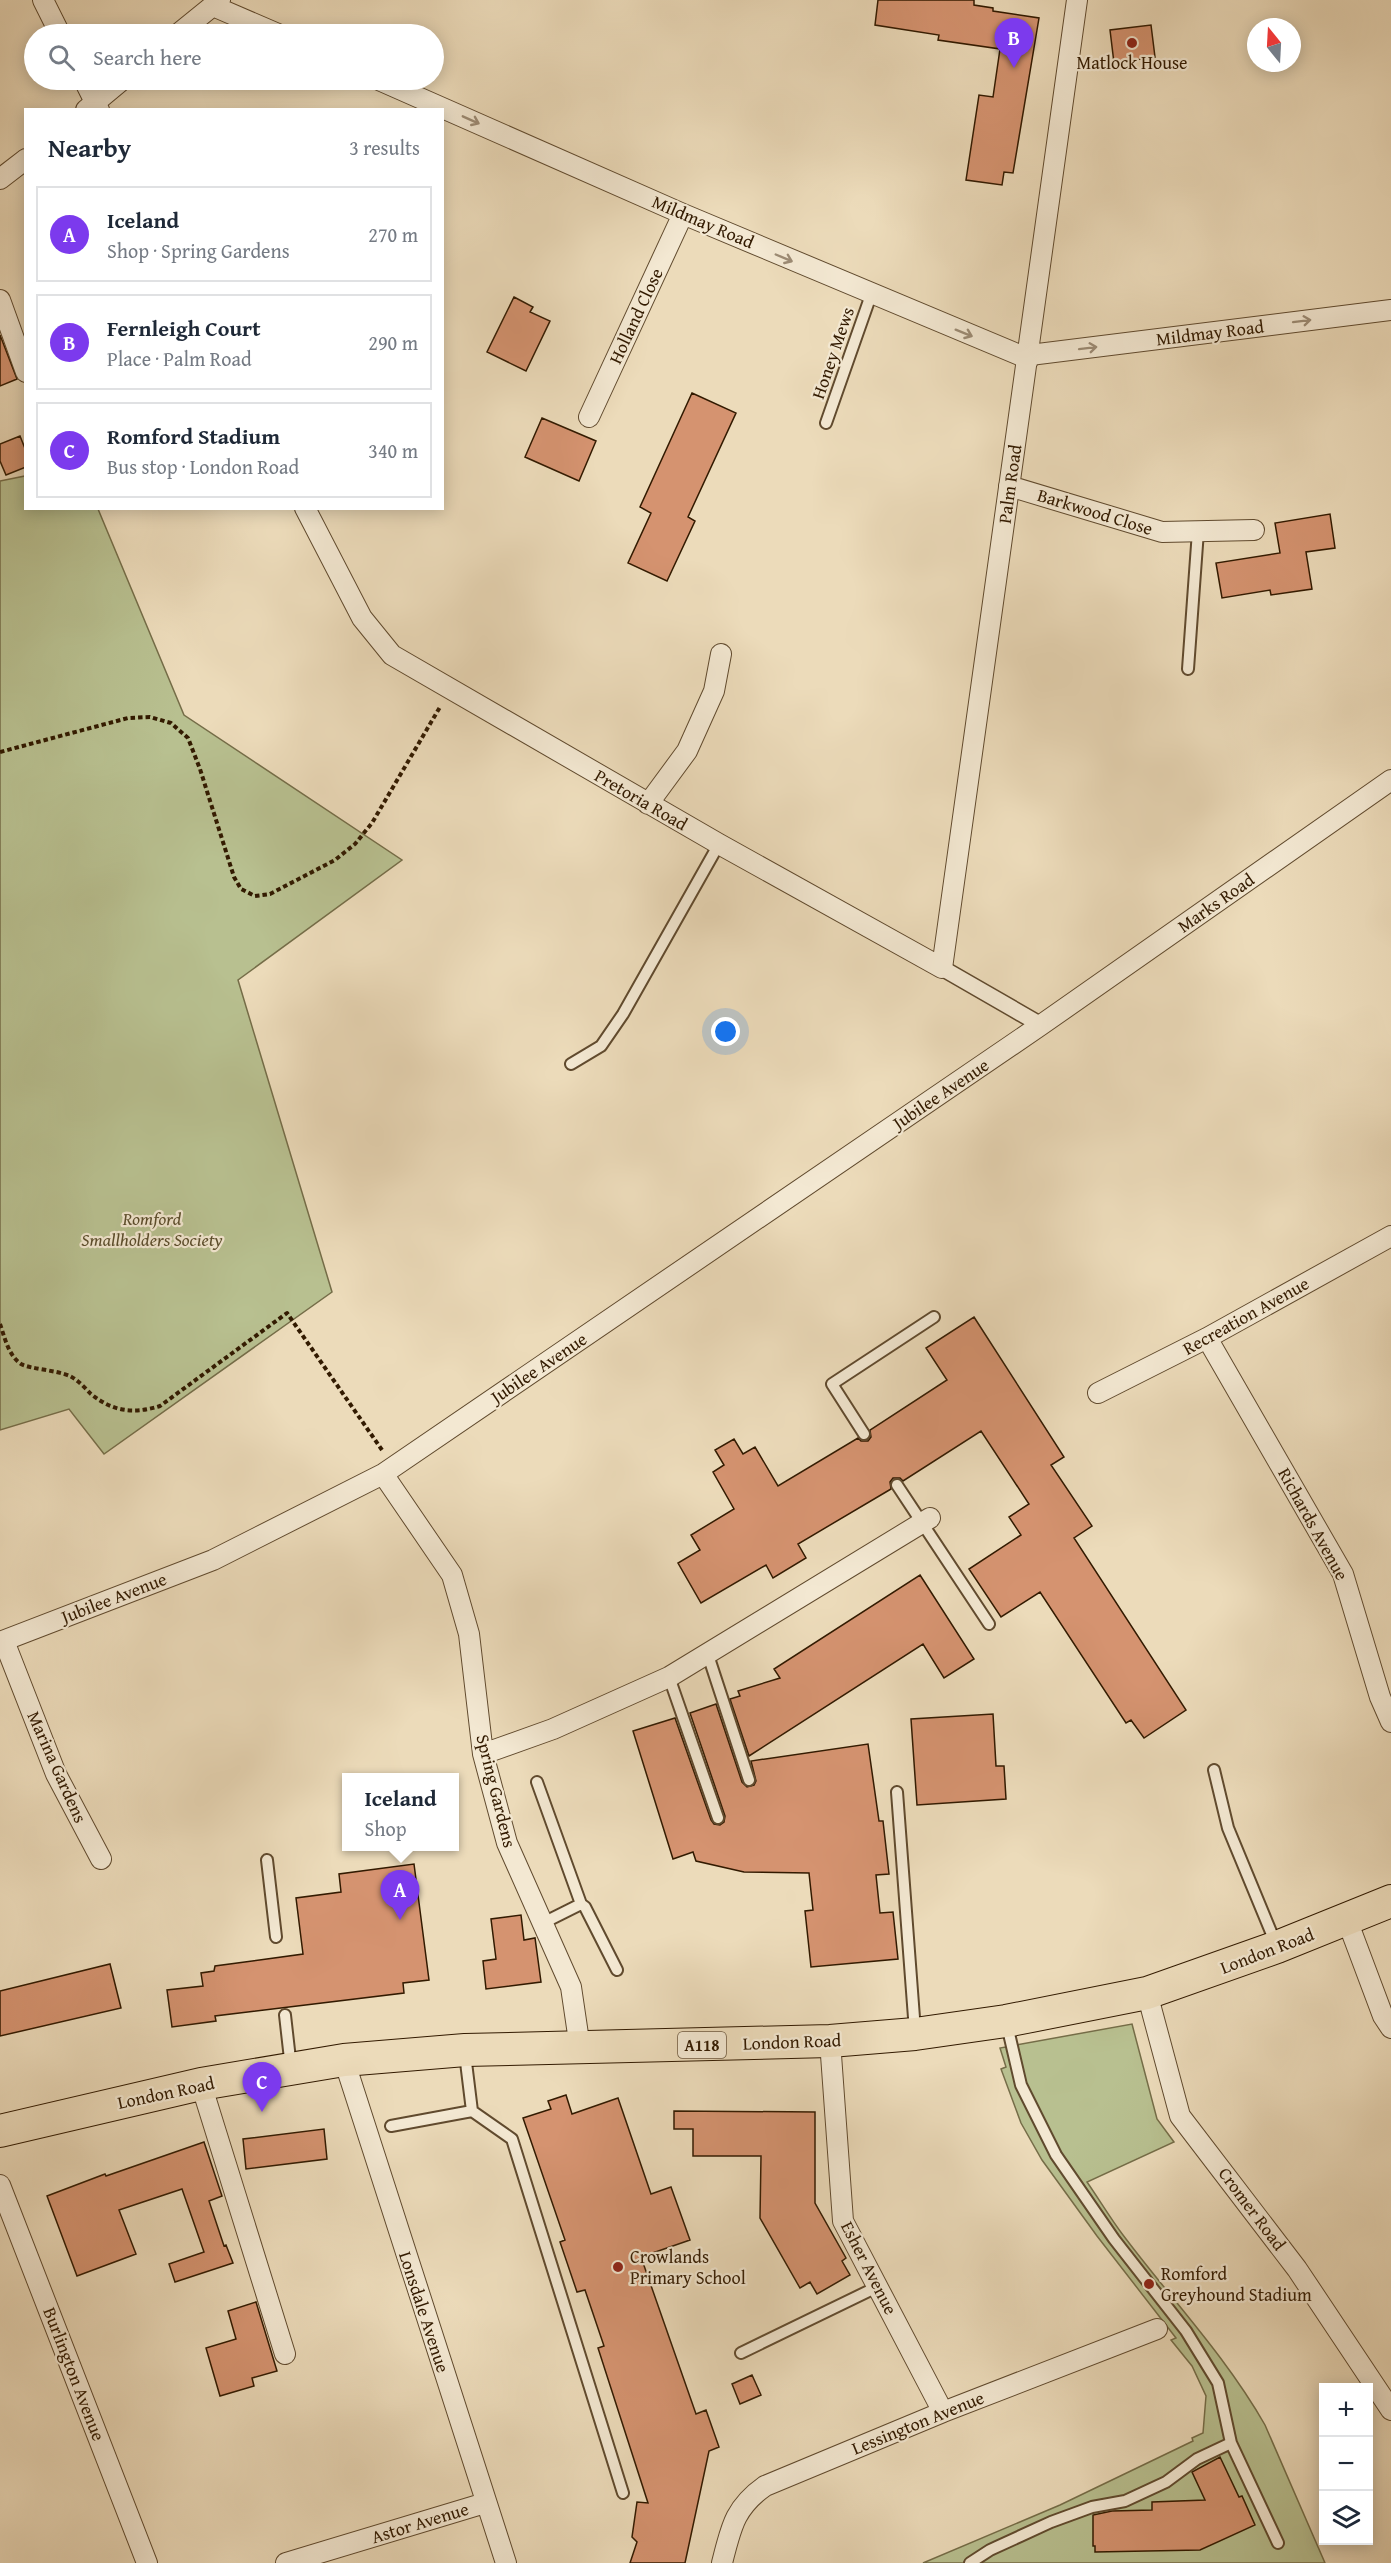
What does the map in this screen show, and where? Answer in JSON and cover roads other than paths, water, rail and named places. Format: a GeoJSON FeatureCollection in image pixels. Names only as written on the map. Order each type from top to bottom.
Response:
{"type":"FeatureCollection","features":[{"type":"Feature","properties":{"kind":"main road","name":"London Road"},"geometry":{"type":"LineString","coordinates":[[0,2131],[201,2084],[344,2060],[465,2050],[830,2042],[915,2034],[1006,2021],[1147,1993],[1277,1947],[1391,1901]]}},
{"type":"Feature","properties":{"kind":"street"},"geometry":{"type":"LineString","coordinates":[[42,0],[55,24]]}},
{"type":"Feature","properties":{"kind":"street","name":"Palm Road"},"geometry":{"type":"LineString","coordinates":[[942,968],[1077,0]]}},
{"type":"Feature","properties":{"kind":"street"},"geometry":{"type":"LineString","coordinates":[[191,24],[217,3],[258,24]]}},
{"type":"Feature","properties":{"kind":"street"},"geometry":{"type":"LineString","coordinates":[[87,90],[93,107],[112,90]]}},
{"type":"Feature","properties":{"kind":"street","name":"Mildmay Road"},"geometry":{"type":"LineString","coordinates":[[402,90],[442,108]]}},
{"type":"Feature","properties":{"kind":"street","name":"Mildmay Road"},"geometry":{"type":"LineString","coordinates":[[444,109],[871,295],[1029,357],[1391,310]]}},
{"type":"Feature","properties":{"kind":"street"},"geometry":{"type":"LineString","coordinates":[[0,179],[24,161]]}},
{"type":"Feature","properties":{"kind":"street","name":"Holland Close"},"geometry":{"type":"LineString","coordinates":[[590,417],[682,214]]}},
{"type":"Feature","properties":{"kind":"street"},"geometry":{"type":"LineString","coordinates":[[0,300],[24,366]]}},
{"type":"Feature","properties":{"kind":"street","name":"Barkwood Close"},"geometry":{"type":"LineString","coordinates":[[1009,486],[1162,532],[1254,530]]}},
{"type":"Feature","properties":{"kind":"street","name":"Pretoria Road"},"geometry":{"type":"LineString","coordinates":[[306,510],[362,618],[392,655],[648,804],[1041,1025]]}},
{"type":"Feature","properties":{"kind":"street"},"geometry":{"type":"LineString","coordinates":[[648,804],[687,751],[714,692],[721,654]]}},
{"type":"Feature","properties":{"kind":"street","name":"Marks Road"},"geometry":{"type":"LineString","coordinates":[[1041,1025],[1391,780]]}},
{"type":"Feature","properties":{"kind":"street","name":"Jubilee Avenue"},"geometry":{"type":"LineString","coordinates":[[2,1642],[213,1560],[389,1471],[1041,1025]]}},
{"type":"Feature","properties":{"kind":"street","name":"Recreation Avenue"},"geometry":{"type":"LineString","coordinates":[[1098,1393],[1207,1338],[1391,1236]]}},
{"type":"Feature","properties":{"kind":"street","name":"Richards Avenue"},"geometry":{"type":"LineString","coordinates":[[1207,1338],[1343,1574],[1380,1697],[1391,1722]]}},
{"type":"Feature","properties":{"kind":"street","name":"Spring Gardens"},"geometry":{"type":"LineString","coordinates":[[389,1471],[453,1575],[469,1634],[483,1754],[507,1843],[571,1987],[580,2048]]}},
{"type":"Feature","properties":{"kind":"street"},"geometry":{"type":"LineString","coordinates":[[483,1754],[563,1725],[669,1677],[926,1521]]}},
{"type":"Feature","properties":{"kind":"street","name":"Marina Gardens"},"geometry":{"type":"LineString","coordinates":[[2,1642],[56,1774],[101,1858]]}},
{"type":"Feature","properties":{"kind":"street"},"geometry":{"type":"LineString","coordinates":[[1347,1920],[1383,2016],[1391,2028]]}},
{"type":"Feature","properties":{"kind":"street","name":"Cromer Road"},"geometry":{"type":"LineString","coordinates":[[1147,1993],[1180,2116],[1297,2269],[1391,2410]]}},
{"type":"Feature","properties":{"kind":"street","name":"Esher Avenue"},"geometry":{"type":"LineString","coordinates":[[830,2042],[843,2221],[944,2412]]}},
{"type":"Feature","properties":{"kind":"street","name":"Lonsdale Avenue"},"geometry":{"type":"LineString","coordinates":[[344,2060],[506,2563]]}},
{"type":"Feature","properties":{"kind":"street"},"geometry":{"type":"LineString","coordinates":[[201,2084],[285,2354]]}},
{"type":"Feature","properties":{"kind":"street","name":"Burlington Avenue"},"geometry":{"type":"LineString","coordinates":[[0,2185],[147,2563]]}},
{"type":"Feature","properties":{"kind":"street","name":"Lessington Avenue"},"geometry":{"type":"LineString","coordinates":[[722,2563],[738,2511],[749,2497],[765,2486],[944,2412],[1157,2329]]}},
{"type":"Feature","properties":{"kind":"street","name":"Astor Avenue"},"geometry":{"type":"LineString","coordinates":[[286,2563],[485,2503]]}},
{"type":"Feature","properties":{"kind":"lane","name":"Honey Mews"},"geometry":{"type":"LineString","coordinates":[[826,423],[871,295]]}},
{"type":"Feature","properties":{"kind":"lane"},"geometry":{"type":"LineString","coordinates":[[1188,669],[1198,531]]}},
{"type":"Feature","properties":{"kind":"lane"},"geometry":{"type":"LineString","coordinates":[[571,1064],[601,1046],[623,1014],[719,844]]}},
{"type":"Feature","properties":{"kind":"lane"},"geometry":{"type":"LineString","coordinates":[[864,1434],[832,1384],[934,1317]]}},
{"type":"Feature","properties":{"kind":"lane"},"geometry":{"type":"LineString","coordinates":[[897,1485],[926,1521],[989,1624]]}},
{"type":"Feature","properties":{"kind":"lane"},"geometry":{"type":"LineString","coordinates":[[708,1654],[749,1780]]}},
{"type":"Feature","properties":{"kind":"lane"},"geometry":{"type":"LineString","coordinates":[[669,1677],[718,1818]]}},
{"type":"Feature","properties":{"kind":"lane"},"geometry":{"type":"LineString","coordinates":[[1214,1770],[1228,1828],[1277,1947]]}},
{"type":"Feature","properties":{"kind":"lane"},"geometry":{"type":"LineString","coordinates":[[537,1782],[580,1904],[585,1907],[617,1970]]}},
{"type":"Feature","properties":{"kind":"lane"},"geometry":{"type":"LineString","coordinates":[[897,1792],[915,2034]]}},
{"type":"Feature","properties":{"kind":"lane"},"geometry":{"type":"LineString","coordinates":[[267,1860],[276,1937]]}},
{"type":"Feature","properties":{"kind":"lane"},"geometry":{"type":"LineString","coordinates":[[543,1923],[580,1904]]}},
{"type":"Feature","properties":{"kind":"lane"},"geometry":{"type":"LineString","coordinates":[[285,2015],[291,2068]]}},
{"type":"Feature","properties":{"kind":"lane"},"geometry":{"type":"LineString","coordinates":[[1006,2021],[1021,2085],[1062,2164],[1114,2239],[1186,2331],[1218,2383],[1231,2443],[1278,2543]]}},
{"type":"Feature","properties":{"kind":"lane"},"geometry":{"type":"LineString","coordinates":[[465,2050],[472,2111]]}},
{"type":"Feature","properties":{"kind":"lane"},"geometry":{"type":"LineString","coordinates":[[391,2126],[472,2111],[512,2139],[623,2493]]}},
{"type":"Feature","properties":{"kind":"lane"},"geometry":{"type":"LineString","coordinates":[[741,2352],[878,2287]]}},
{"type":"Feature","properties":{"kind":"lane"},"geometry":{"type":"LineString","coordinates":[[970,2563],[990,2550],[1051,2522],[1092,2507],[1125,2501],[1166,2482],[1197,2459],[1231,2443]]}},
{"type":"Feature","properties":{"kind":"place","name":"Matlock House"},"geometry":{"type":"Point","coordinates":[1132,43]}},
{"type":"Feature","properties":{"kind":"place","name":"Fernleigh Court"},"geometry":{"type":"Point","coordinates":[1014,68]}},
{"type":"Feature","properties":{"kind":"place","name":"Iceland"},"geometry":{"type":"Point","coordinates":[400,1920]}},
{"type":"Feature","properties":{"kind":"place","name":"Romford Stadium"},"geometry":{"type":"Point","coordinates":[262,2112]}},
{"type":"Feature","properties":{"kind":"place","name":"Crowlands Primary School"},"geometry":{"type":"Point","coordinates":[618,2267]}},
{"type":"Feature","properties":{"kind":"place","name":"Romford Greyhound Stadium"},"geometry":{"type":"Point","coordinates":[1149,2284]}},
{"type":"Feature","properties":{"kind":"park label","name":"Romford Smallholders Society"},"geometry":{"type":"Point","coordinates":[152,1229]}}]}
